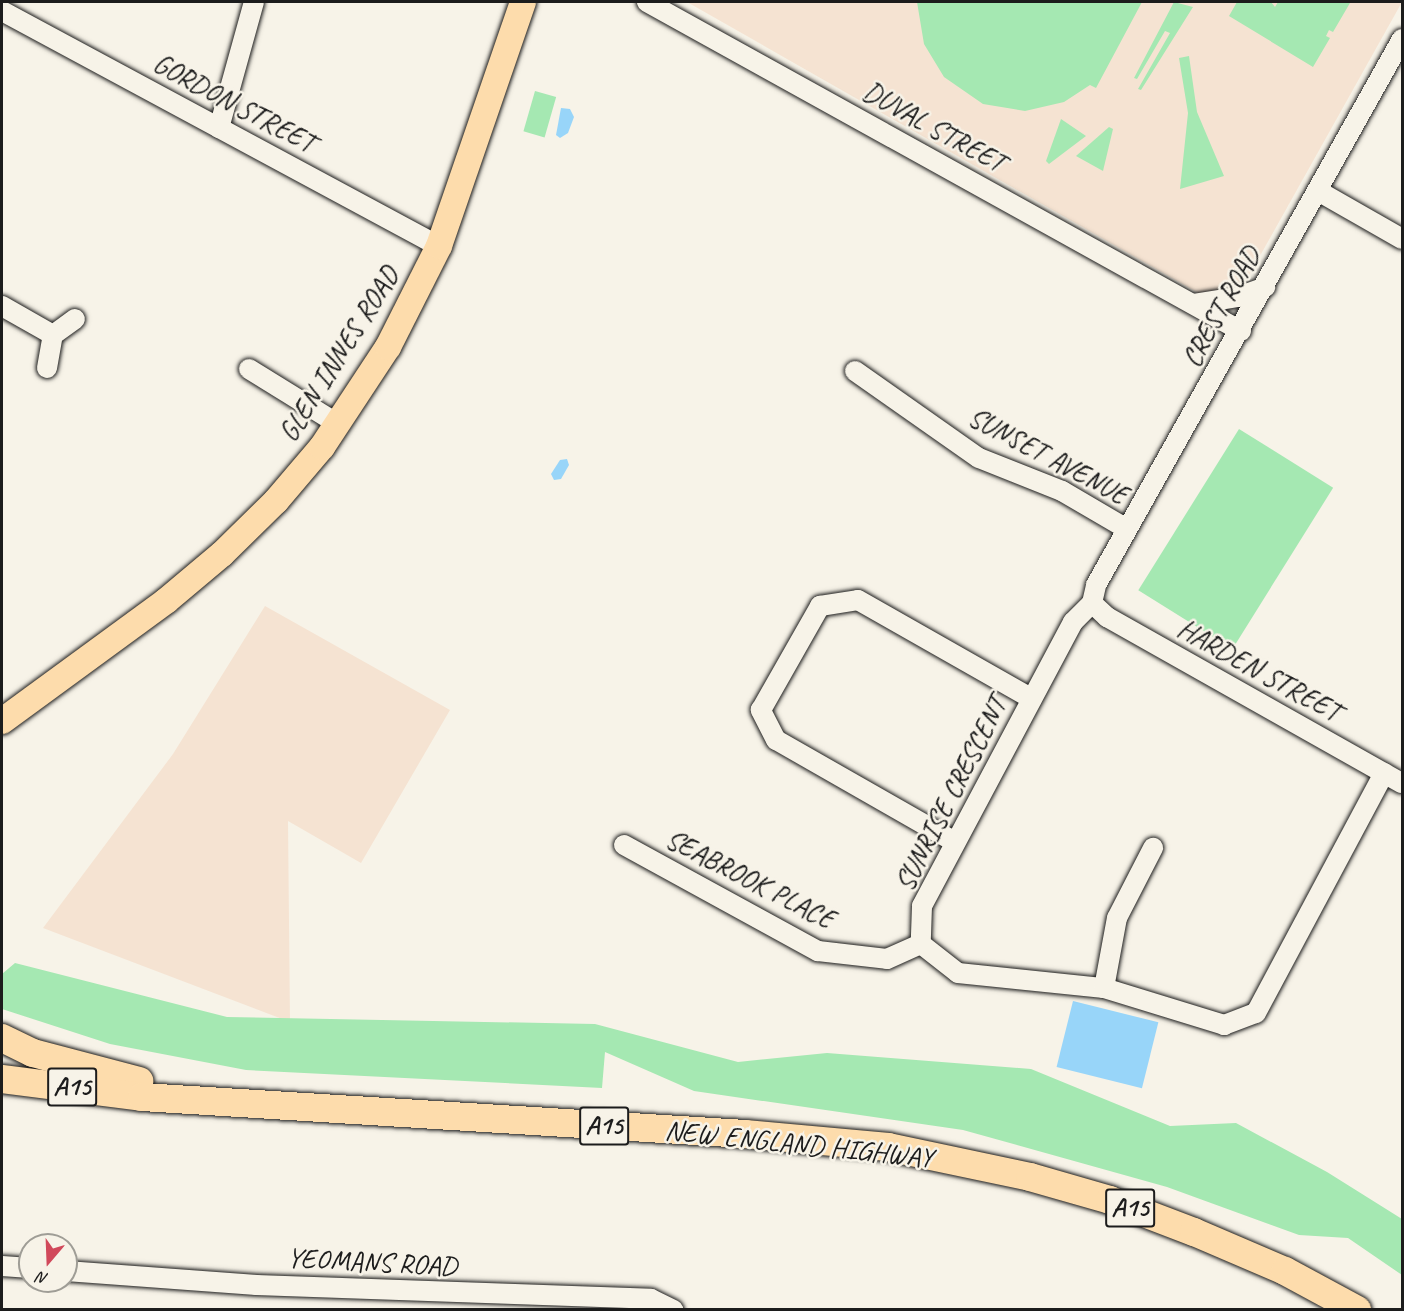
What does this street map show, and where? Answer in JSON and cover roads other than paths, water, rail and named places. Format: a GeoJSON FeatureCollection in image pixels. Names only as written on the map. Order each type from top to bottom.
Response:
{"type":"FeatureCollection","features":[{"type":"Feature","properties":{"kind":"highway","name":"NEW ENGLAND HIGHWAY"},"geometry":{"type":"LineString","coordinates":[[2,1038],[33,1053],[213,1100]]}},
{"type":"Feature","properties":{"kind":"highway","name":"NEW ENGLAND HIGHWAY"},"geometry":{"type":"LineString","coordinates":[[2,1079],[142,1097],[888,1147],[1030,1177],[1110,1200],[1245,1254],[1357,1310]]}},
{"type":"Feature","properties":{"kind":"main road","name":"GLEN INNES ROAD"},"geometry":{"type":"LineString","coordinates":[[2,721],[166,601],[222,554],[298,476],[339,424],[388,346],[439,246],[523,2]]}},
{"type":"Feature","properties":{"kind":"street"},"geometry":{"type":"LineString","coordinates":[[219,128],[254,2]]}},
{"type":"Feature","properties":{"kind":"street","name":"DUVAL STREET"},"geometry":{"type":"LineString","coordinates":[[646,2],[1241,331]]}},
{"type":"Feature","properties":{"kind":"street","name":"GORDON STREET"},"geometry":{"type":"LineString","coordinates":[[2,11],[439,246]]}},
{"type":"Feature","properties":{"kind":"street","name":"CREST ROAD"},"geometry":{"type":"LineString","coordinates":[[1092,603],[1096,585],[1241,331],[1402,39]]}},
{"type":"Feature","properties":{"kind":"street"},"geometry":{"type":"LineString","coordinates":[[1318,191],[1402,239]]}},
{"type":"Feature","properties":{"kind":"street"},"geometry":{"type":"LineString","coordinates":[[1194,303],[1238,297],[1265,287]]}},
{"type":"Feature","properties":{"kind":"street"},"geometry":{"type":"LineString","coordinates":[[2,306],[53,334]]}},
{"type":"Feature","properties":{"kind":"street"},"geometry":{"type":"LineString","coordinates":[[47,368],[53,334],[75,319]]}},
{"type":"Feature","properties":{"kind":"street"},"geometry":{"type":"LineString","coordinates":[[249,369],[339,424]]}},
{"type":"Feature","properties":{"kind":"street","name":"SUNSET AVENUE"},"geometry":{"type":"LineString","coordinates":[[855,371],[979,458],[1062,491],[1127,529]]}},
{"type":"Feature","properties":{"kind":"street"},"geometry":{"type":"LineString","coordinates":[[956,842],[776,740],[761,710],[820,606],[858,600],[1032,699]]}},
{"type":"Feature","properties":{"kind":"street","name":"SUNRISE CRESCENT"},"geometry":{"type":"LineString","coordinates":[[921,944],[922,906],[1073,622],[1092,603]]}},
{"type":"Feature","properties":{"kind":"street","name":"HARDEN STREET"},"geometry":{"type":"LineString","coordinates":[[1092,603],[1107,617],[1402,783]]}},
{"type":"Feature","properties":{"kind":"street"},"geometry":{"type":"LineString","coordinates":[[921,944],[958,973],[1104,988],[1224,1026],[1256,1013],[1384,773]]}},
{"type":"Feature","properties":{"kind":"street","name":"SEABROOK PLACE"},"geometry":{"type":"LineString","coordinates":[[624,845],[818,951],[887,959],[921,944]]}},
{"type":"Feature","properties":{"kind":"street"},"geometry":{"type":"LineString","coordinates":[[1104,988],[1117,918],[1153,848]]}},
{"type":"Feature","properties":{"kind":"street"},"geometry":{"type":"LineString","coordinates":[[2,1266],[18,1267]]}},
{"type":"Feature","properties":{"kind":"street","name":"YEOMANS ROAD"},"geometry":{"type":"LineString","coordinates":[[78,1272],[505,1303],[651,1299],[674,1310]]}},
{"type":"Feature","properties":{"kind":"water"},"geometry":{"type":"Polygon","coordinates":[[[561,108],[570,109],[574,117],[568,133],[560,138],[556,135],[561,108]]]}},
{"type":"Feature","properties":{"kind":"water"},"geometry":{"type":"Polygon","coordinates":[[[567,459],[569,465],[561,479],[554,480],[551,474],[560,460],[567,459]]]}},
{"type":"Feature","properties":{"kind":"water"},"geometry":{"type":"Polygon","coordinates":[[[1073,1001],[1158,1022],[1142,1088],[1057,1067],[1073,1001]]]}}]}
